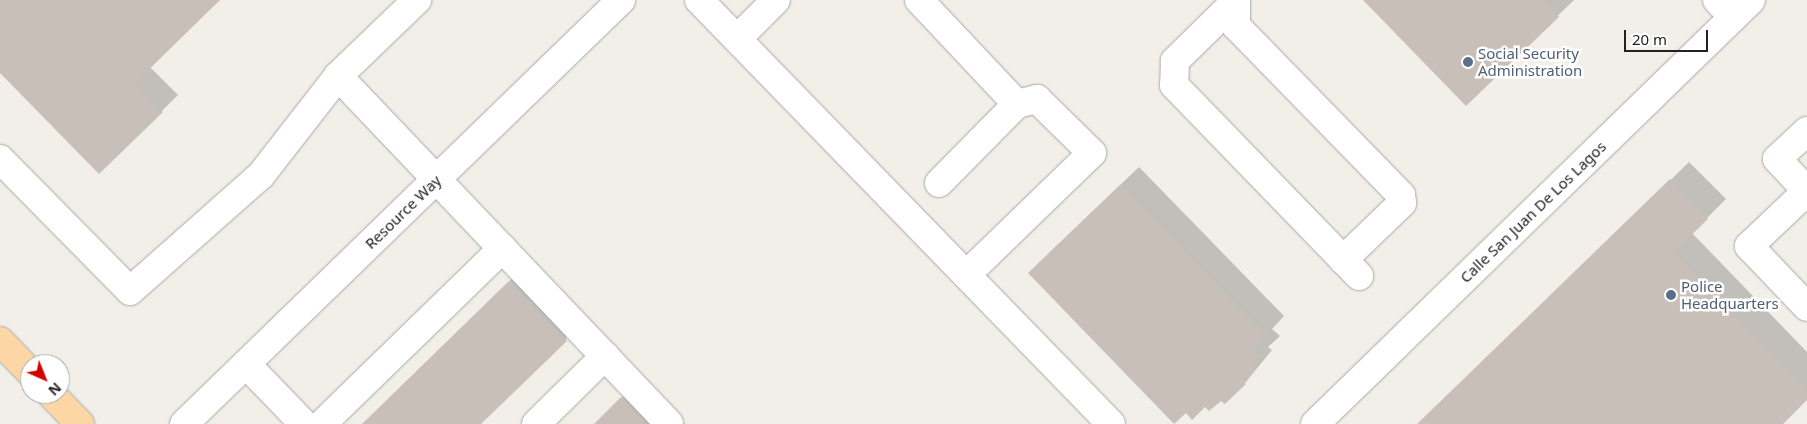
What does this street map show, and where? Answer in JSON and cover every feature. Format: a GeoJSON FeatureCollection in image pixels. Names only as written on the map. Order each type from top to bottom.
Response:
{"type":"FeatureCollection","features":[{"type":"Feature","properties":{"kind":"main road"},"geometry":{"type":"LineString","coordinates":[[0,341],[20,362]]}},
{"type":"Feature","properties":{"kind":"main road"},"geometry":{"type":"LineString","coordinates":[[61,404],[80,424]]}},
{"type":"Feature","properties":{"kind":"street"},"geometry":{"type":"LineString","coordinates":[[1,161],[130,291],[261,175],[338,76],[417,0]]}},
{"type":"Feature","properties":{"kind":"street","name":"Resource Way"},"geometry":{"type":"LineString","coordinates":[[184,424],[621,0]]}},
{"type":"Feature","properties":{"kind":"street"},"geometry":{"type":"LineString","coordinates":[[699,0],[1111,424]]}},
{"type":"Feature","properties":{"kind":"street"},"geometry":{"type":"LineString","coordinates":[[737,39],[776,0]]}},
{"type":"Feature","properties":{"kind":"street"},"geometry":{"type":"LineString","coordinates":[[919,0],[1017,104]]}},
{"type":"Feature","properties":{"kind":"street"},"geometry":{"type":"LineString","coordinates":[[1236,1],[1236,26],[1401,195],[1402,203],[1351,268],[1174,85],[1175,61],[1236,1]]}},
{"type":"Feature","properties":{"kind":"street","name":"Calle San Juan De Los Lagos"},"geometry":{"type":"LineString","coordinates":[[1315,424],[1734,6]]}},
{"type":"Feature","properties":{"kind":"street"},"geometry":{"type":"LineString","coordinates":[[338,76],[438,178],[670,424]]}},
{"type":"Feature","properties":{"kind":"street"},"geometry":{"type":"LineString","coordinates":[[939,183],[1017,104],[1037,99],[1092,153],[966,275]]}},
{"type":"Feature","properties":{"kind":"street"},"geometry":{"type":"LineString","coordinates":[[1807,131],[1777,159],[1807,191],[1749,246],[1807,307]]}},
{"type":"Feature","properties":{"kind":"street"},"geometry":{"type":"LineString","coordinates":[[322,424],[503,248]]}},
{"type":"Feature","properties":{"kind":"street"},"geometry":{"type":"LineString","coordinates":[[536,424],[605,356]]}},
{"type":"Feature","properties":{"kind":"street"},"geometry":{"type":"LineString","coordinates":[[246,364],[304,424]]}},
{"type":"Feature","properties":{"kind":"building"},"geometry":{"type":"Polygon","coordinates":[[[0,0],[220,0],[135,83],[163,112],[99,174],[0,73],[0,0]]]}},
{"type":"Feature","properties":{"kind":"building","name":"Social Security Administration"},"geometry":{"type":"Polygon","coordinates":[[[1363,0],[1543,0],[1559,17],[1466,106],[1363,0]]]}},
{"type":"Feature","properties":{"kind":"building","name":"Police Headquarters"},"geometry":{"type":"Polygon","coordinates":[[[1670,179],[1708,219],[1674,252],[1807,390],[1807,400],[1783,424],[1417,424],[1670,179]]]}},
{"type":"Feature","properties":{"kind":"building"},"geometry":{"type":"Polygon","coordinates":[[[1120,185],[1267,335],[1254,348],[1262,355],[1250,366],[1255,370],[1242,381],[1246,384],[1225,404],[1221,401],[1209,411],[1205,407],[1192,420],[1186,413],[1174,424],[1028,273],[1120,185]]]}},
{"type":"Feature","properties":{"kind":"building"},"geometry":{"type":"Polygon","coordinates":[[[509,281],[567,341],[481,424],[362,424],[509,281]]]}},
{"type":"Feature","properties":{"kind":"building"},"geometry":{"type":"Polygon","coordinates":[[[621,397],[647,424],[594,424],[621,397]]]}},
{"type":"Feature","properties":{"kind":"place","name":"Social Security Administration"},"geometry":{"type":"Point","coordinates":[1468,62]}},
{"type":"Feature","properties":{"kind":"place","name":"Police Headquarters"},"geometry":{"type":"Point","coordinates":[1671,295]}}]}
